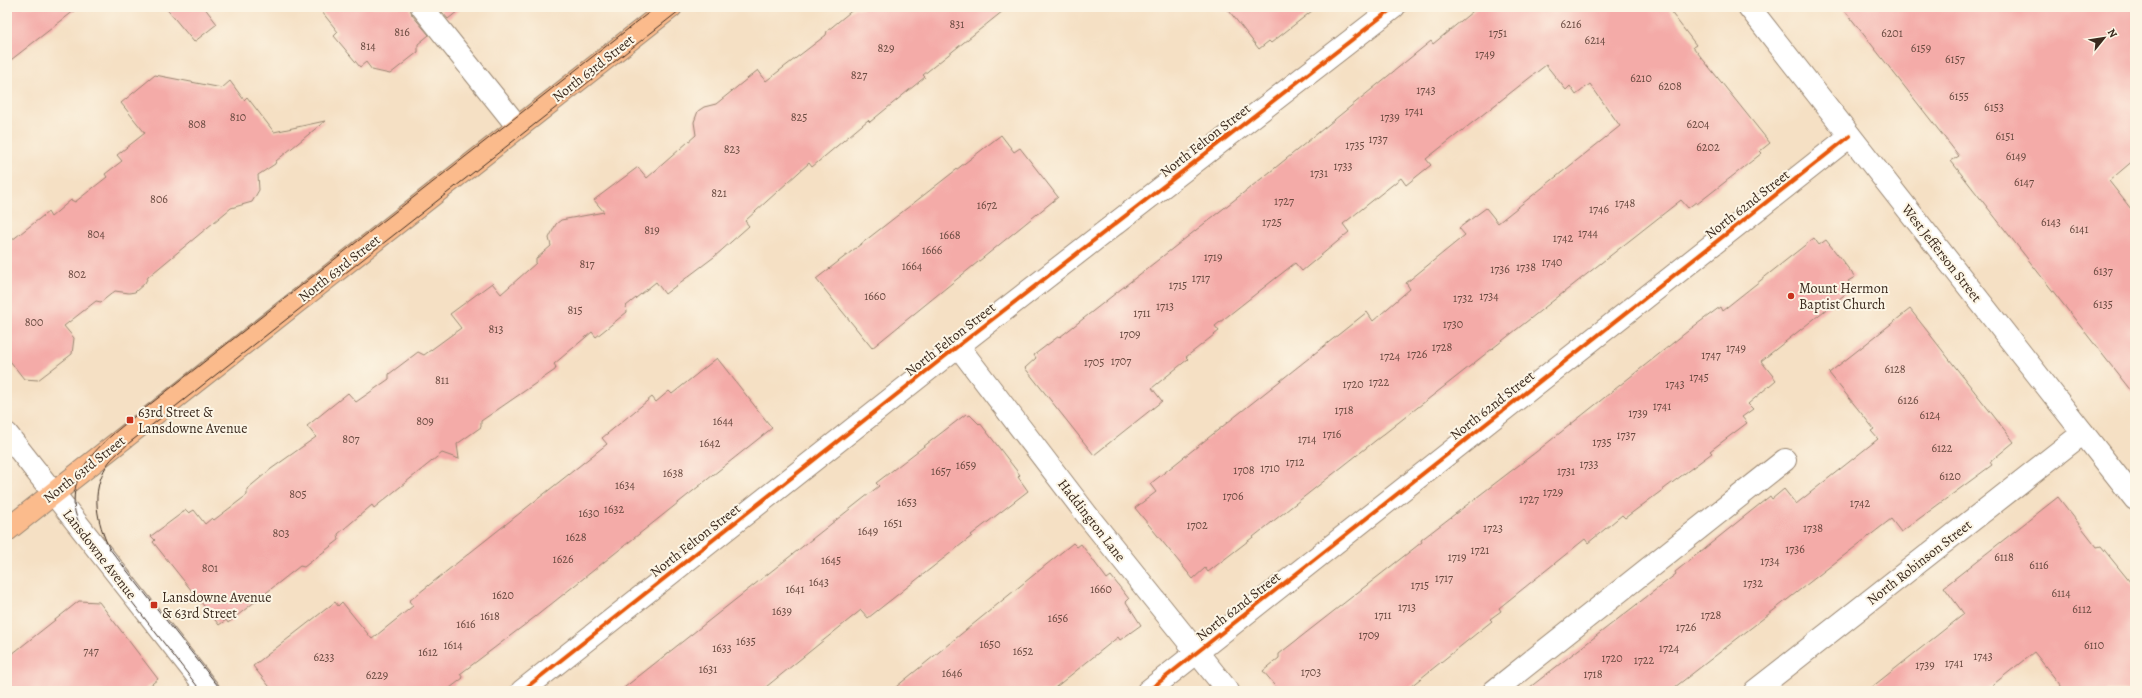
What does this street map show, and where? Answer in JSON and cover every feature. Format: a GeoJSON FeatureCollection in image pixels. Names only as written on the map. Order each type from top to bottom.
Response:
{"type":"FeatureCollection","features":[{"type":"Feature","properties":{"kind":"main road","name":"North 63rd Street"},"geometry":{"type":"LineString","coordinates":[[7,530],[671,7]]}},
{"type":"Feature","properties":{"kind":"street"},"geometry":{"type":"LineString","coordinates":[[422,7],[518,127]]}},
{"type":"Feature","properties":{"kind":"street","name":"North Felton Street"},"geometry":{"type":"LineString","coordinates":[[522,691],[958,346],[1394,7]]}},
{"type":"Feature","properties":{"kind":"street","name":"West Jefferson Street"},"geometry":{"type":"LineString","coordinates":[[1749,7],[2135,499]]}},
{"type":"Feature","properties":{"kind":"street","name":"North 62nd Street"},"geometry":{"type":"LineString","coordinates":[[1148,691],[1850,136]]}},
{"type":"Feature","properties":{"kind":"street","name":"Haddington Lane"},"geometry":{"type":"LineString","coordinates":[[958,346],[1087,515],[1228,691]]}},
{"type":"Feature","properties":{"kind":"street","name":"North Robinson Street"},"geometry":{"type":"LineString","coordinates":[[1755,691],[2083,433]]}},
{"type":"Feature","properties":{"kind":"street","name":"Lansdowne Avenue"},"geometry":{"type":"LineString","coordinates":[[7,434],[209,691]]}},
{"type":"Feature","properties":{"kind":"street"},"geometry":{"type":"LineString","coordinates":[[1494,691],[1785,460]]}},
{"type":"Feature","properties":{"kind":"building"},"geometry":{"type":"Polygon","coordinates":[[[7,7],[79,7],[7,63],[7,7]]]}},
{"type":"Feature","properties":{"kind":"building"},"geometry":{"type":"Polygon","coordinates":[[[165,7],[204,7],[217,24],[194,42],[165,7]]]}},
{"type":"Feature","properties":{"kind":"building"},"geometry":{"type":"Polygon","coordinates":[[[318,7],[410,7],[412,15],[429,35],[418,44],[418,52],[390,74],[372,70],[366,62],[360,67],[334,36],[338,32],[318,7]]]}},
{"type":"Feature","properties":{"kind":"building"},"geometry":{"type":"Polygon","coordinates":[[[438,7],[463,7],[448,19],[438,7]]]}},
{"type":"Feature","properties":{"kind":"building"},"geometry":{"type":"Polygon","coordinates":[[[865,7],[1008,7],[923,75],[925,77],[870,122],[868,120],[812,167],[809,163],[745,221],[749,226],[714,257],[665,294],[656,282],[626,306],[627,312],[596,337],[592,332],[554,364],[556,367],[555,370],[481,421],[481,427],[457,444],[459,459],[442,453],[374,508],[372,505],[338,534],[339,540],[304,567],[300,566],[228,623],[226,620],[219,625],[153,542],[155,540],[151,536],[186,510],[189,513],[194,510],[205,524],[212,518],[214,520],[247,495],[247,489],[271,469],[316,437],[307,426],[348,393],[356,402],[389,379],[389,374],[418,352],[424,355],[461,328],[450,314],[492,283],[501,294],[536,263],[536,259],[551,246],[549,238],[556,224],[561,220],[604,212],[594,200],[638,167],[647,178],[696,135],[694,122],[698,111],[704,107],[716,104],[758,70],[766,81],[826,35],[827,31],[855,8],[862,9],[865,7]]]}},
{"type":"Feature","properties":{"kind":"building"},"geometry":{"type":"Polygon","coordinates":[[[1226,7],[1317,7],[1271,43],[1269,41],[1259,49],[1226,7]]]}},
{"type":"Feature","properties":{"kind":"building"},"geometry":{"type":"Polygon","coordinates":[[[1478,7],[1667,7],[1696,45],[1693,47],[1770,143],[1760,151],[1762,153],[1697,204],[1696,202],[1688,208],[1681,200],[1248,541],[1208,572],[1205,568],[1193,579],[1135,508],[1156,492],[1150,484],[1367,312],[1373,321],[1410,289],[1406,283],[1465,235],[1459,228],[1486,208],[1498,223],[1620,126],[1590,84],[1576,95],[1570,86],[1566,90],[1546,65],[1426,159],[1431,165],[1406,185],[1401,178],[1343,224],[1349,232],[1302,271],[1295,263],[1215,326],[1219,331],[1186,357],[1188,359],[1152,388],[1162,401],[1094,455],[1025,368],[1036,358],[1034,355],[1059,336],[1060,337],[1275,168],[1431,41],[1433,44],[1478,7]]]}},
{"type":"Feature","properties":{"kind":"building"},"geometry":{"type":"Polygon","coordinates":[[[1842,7],[2135,7],[2135,159],[2109,181],[2135,214],[2135,396],[1951,161],[1959,156],[1842,7]]]}},
{"type":"Feature","properties":{"kind":"building"},"geometry":{"type":"Polygon","coordinates":[[[155,75],[222,88],[230,81],[244,100],[247,97],[274,132],[325,121],[276,161],[275,164],[258,175],[259,190],[252,202],[231,208],[148,277],[145,283],[135,292],[129,293],[115,291],[101,302],[96,301],[64,326],[74,338],[72,354],[38,380],[24,379],[7,357],[7,244],[48,212],[51,217],[71,200],[75,202],[107,177],[105,174],[122,161],[117,155],[145,133],[121,103],[155,75]]]}},
{"type":"Feature","properties":{"kind":"building"},"geometry":{"type":"Polygon","coordinates":[[[1001,135],[1014,152],[1020,148],[1058,197],[872,348],[816,279],[1001,135]]]}},
{"type":"Feature","properties":{"kind":"building"},"geometry":{"type":"Polygon","coordinates":[[[1814,238],[1819,245],[1826,240],[1855,277],[1848,281],[1853,288],[1761,361],[1776,380],[1748,404],[1753,409],[1742,417],[1747,423],[1710,451],[1712,453],[1625,518],[1622,515],[1588,543],[1585,539],[1499,608],[1501,611],[1490,619],[1492,621],[1405,691],[1280,691],[1263,671],[1279,658],[1279,654],[1422,542],[1421,540],[1536,452],[1693,327],[1720,307],[1722,311],[1814,238]]]}},
{"type":"Feature","properties":{"kind":"building"},"geometry":{"type":"Polygon","coordinates":[[[1910,309],[2014,442],[1990,462],[1992,465],[1901,532],[1891,519],[1670,691],[1525,691],[1676,574],[1675,572],[1770,496],[1772,499],[1784,489],[1796,504],[1878,439],[1871,431],[1874,429],[1829,373],[1910,309]]]}},
{"type":"Feature","properties":{"kind":"building"},"geometry":{"type":"Polygon","coordinates":[[[717,358],[772,428],[535,617],[460,674],[463,678],[446,691],[273,691],[253,666],[335,602],[338,606],[342,602],[372,639],[413,606],[409,601],[607,444],[602,438],[652,397],[656,402],[669,391],[672,394],[717,358]]]}},
{"type":"Feature","properties":{"kind":"building"},"geometry":{"type":"Polygon","coordinates":[[[966,414],[968,416],[970,415],[979,424],[980,423],[1020,475],[1018,477],[1028,491],[971,535],[972,536],[868,618],[861,610],[761,691],[620,691],[879,486],[876,483],[966,414]]]}},
{"type":"Feature","properties":{"kind":"building"},"geometry":{"type":"Polygon","coordinates":[[[2058,497],[2097,547],[2101,546],[2135,588],[2135,691],[2065,691],[2034,652],[1985,691],[1867,691],[1964,614],[1944,587],[2058,497]]]}},
{"type":"Feature","properties":{"kind":"building"},"geometry":{"type":"Polygon","coordinates":[[[1073,543],[1077,547],[1081,544],[1107,579],[1111,576],[1129,599],[1126,602],[1141,625],[1120,640],[1118,637],[1051,691],[891,691],[1073,543]]]}},
{"type":"Feature","properties":{"kind":"building"},"geometry":{"type":"Polygon","coordinates":[[[79,601],[99,602],[158,679],[143,691],[7,691],[7,658],[79,601]]]}},
{"type":"Feature","properties":{"kind":"tram line"},"geometry":{"type":"LineString","coordinates":[[201,691],[108,571],[93,550],[80,527],[75,512],[74,496],[79,475],[84,466],[98,449],[130,420],[656,7]]}},
{"type":"Feature","properties":{"kind":"tram line"},"geometry":{"type":"LineString","coordinates":[[222,691],[109,548],[101,528],[97,507],[98,486],[109,462],[129,443],[684,7]]}},
{"type":"Feature","properties":{"kind":"cycle path"},"geometry":{"type":"LineString","coordinates":[[522,691],[958,346],[1394,7]]}},
{"type":"Feature","properties":{"kind":"cycle path"},"geometry":{"type":"LineString","coordinates":[[1148,691],[1850,136]]}},
{"type":"Feature","properties":{"kind":"place","name":"Mount Hermon Baptist Church"},"geometry":{"type":"Point","coordinates":[1791,296]}},
{"type":"Feature","properties":{"kind":"place","name":"63rd Street & Lansdowne Avenue"},"geometry":{"type":"Point","coordinates":[130,420]}},
{"type":"Feature","properties":{"kind":"place","name":"Lansdowne Avenue & 63rd Street"},"geometry":{"type":"Point","coordinates":[154,605]}}]}
